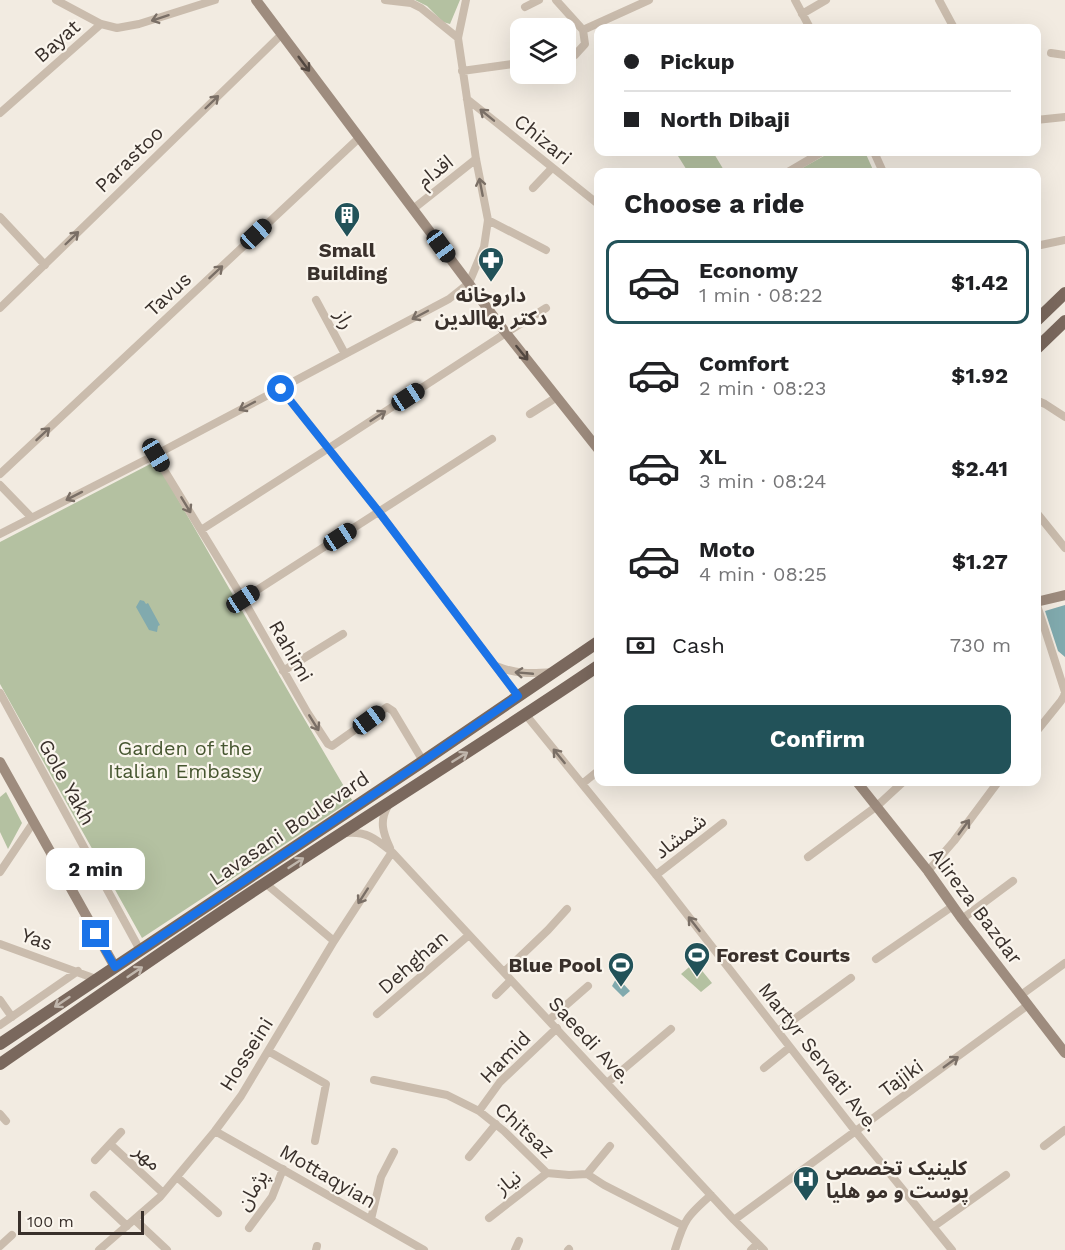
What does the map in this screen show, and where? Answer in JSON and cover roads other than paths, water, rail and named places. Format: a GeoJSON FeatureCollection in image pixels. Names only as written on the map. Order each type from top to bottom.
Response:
{"type":"FeatureCollection","features":[{"type":"Feature","properties":{"kind":"main road"},"geometry":{"type":"LineString","coordinates":[[256,0],[506,333],[594,444]]}},
{"type":"Feature","properties":{"kind":"main road"},"geometry":{"type":"LineString","coordinates":[[1041,316],[1065,293]]}},
{"type":"Feature","properties":{"kind":"main road"},"geometry":{"type":"LineString","coordinates":[[1041,344],[1065,321]]}},
{"type":"Feature","properties":{"kind":"main road"},"geometry":{"type":"LineString","coordinates":[[1041,601],[1065,595]]}},
{"type":"Feature","properties":{"kind":"main road","name":"Lavasani Boulevard"},"geometry":{"type":"LineString","coordinates":[[0,1044],[594,645]]}},
{"type":"Feature","properties":{"kind":"main road","name":"Lavasani Boulevard"},"geometry":{"type":"LineString","coordinates":[[0,1064],[265,883],[594,669]]}},
{"type":"Feature","properties":{"kind":"main road"},"geometry":{"type":"LineString","coordinates":[[0,762],[115,967]]}},
{"type":"Feature","properties":{"kind":"main road","name":"Alireza Bazdar"},"geometry":{"type":"LineString","coordinates":[[860,786],[928,871],[1065,1053]]}},
{"type":"Feature","properties":{"kind":"street"},"geometry":{"type":"LineString","coordinates":[[56,0],[101,24]]}},
{"type":"Feature","properties":{"kind":"street","name":"Bayat"},"geometry":{"type":"LineString","coordinates":[[0,113],[101,24],[117,28],[139,24],[215,0]]}},
{"type":"Feature","properties":{"kind":"street"},"geometry":{"type":"LineString","coordinates":[[385,0],[411,3],[421,8],[458,38]]}},
{"type":"Feature","properties":{"kind":"street"},"geometry":{"type":"LineString","coordinates":[[0,534],[281,389],[449,299],[469,284],[484,247],[488,220],[476,159],[458,38],[466,0]]}},
{"type":"Feature","properties":{"kind":"street"},"geometry":{"type":"LineString","coordinates":[[525,7],[539,0]]}},
{"type":"Feature","properties":{"kind":"street"},"geometry":{"type":"LineString","coordinates":[[556,0],[583,30],[585,44],[576,54]]}},
{"type":"Feature","properties":{"kind":"street"},"geometry":{"type":"LineString","coordinates":[[596,24],[649,0]]}},
{"type":"Feature","properties":{"kind":"street"},"geometry":{"type":"LineString","coordinates":[[795,0],[808,24]]}},
{"type":"Feature","properties":{"kind":"street"},"geometry":{"type":"LineString","coordinates":[[802,14],[826,0]]}},
{"type":"Feature","properties":{"kind":"street"},"geometry":{"type":"LineString","coordinates":[[939,0],[952,24]]}},
{"type":"Feature","properties":{"kind":"street"},"geometry":{"type":"LineString","coordinates":[[583,30],[594,25]]}},
{"type":"Feature","properties":{"kind":"street","name":"Parastoo"},"geometry":{"type":"LineString","coordinates":[[0,308],[282,34]]}},
{"type":"Feature","properties":{"kind":"street"},"geometry":{"type":"LineString","coordinates":[[1051,53],[1065,55]]}},
{"type":"Feature","properties":{"kind":"street"},"geometry":{"type":"LineString","coordinates":[[462,71],[510,64]]}},
{"type":"Feature","properties":{"kind":"street","name":"Chizari"},"geometry":{"type":"LineString","coordinates":[[467,99],[594,201]]}},
{"type":"Feature","properties":{"kind":"street"},"geometry":{"type":"LineString","coordinates":[[1041,119],[1065,117]]}},
{"type":"Feature","properties":{"kind":"street","name":"Tavus"},"geometry":{"type":"LineString","coordinates":[[0,474],[359,138]]}},
{"type":"Feature","properties":{"kind":"street"},"geometry":{"type":"LineString","coordinates":[[795,168],[815,156]]}},
{"type":"Feature","properties":{"kind":"street","name":"اقدام"},"geometry":{"type":"LineString","coordinates":[[413,208],[476,159]]}},
{"type":"Feature","properties":{"kind":"street"},"geometry":{"type":"LineString","coordinates":[[533,188],[552,168]]}},
{"type":"Feature","properties":{"kind":"street"},"geometry":{"type":"LineString","coordinates":[[0,216],[45,265]]}},
{"type":"Feature","properties":{"kind":"street"},"geometry":{"type":"LineString","coordinates":[[488,220],[546,250]]}},
{"type":"Feature","properties":{"kind":"street"},"geometry":{"type":"LineString","coordinates":[[1041,245],[1065,240]]}},
{"type":"Feature","properties":{"kind":"street","name":"راز"},"geometry":{"type":"LineString","coordinates":[[316,300],[345,354]]}},
{"type":"Feature","properties":{"kind":"street"},"geometry":{"type":"LineString","coordinates":[[201,530],[546,309]]}},
{"type":"Feature","properties":{"kind":"street"},"geometry":{"type":"LineString","coordinates":[[281,389],[379,512],[518,696]]}},
{"type":"Feature","properties":{"kind":"street"},"geometry":{"type":"LineString","coordinates":[[530,414],[557,397]]}},
{"type":"Feature","properties":{"kind":"street"},"geometry":{"type":"LineString","coordinates":[[1041,402],[1065,417]]}},
{"type":"Feature","properties":{"kind":"street"},"geometry":{"type":"LineString","coordinates":[[243,599],[492,440]]}},
{"type":"Feature","properties":{"kind":"street","name":"Rahimi"},"geometry":{"type":"LineString","coordinates":[[156,455],[328,744],[332,746],[387,706],[393,711],[423,761]]}},
{"type":"Feature","properties":{"kind":"street"},"geometry":{"type":"LineString","coordinates":[[0,485],[31,517]]}},
{"type":"Feature","properties":{"kind":"street"},"geometry":{"type":"LineString","coordinates":[[1041,518],[1065,548]]}},
{"type":"Feature","properties":{"kind":"street"},"geometry":{"type":"LineString","coordinates":[[1041,618],[1065,692],[1061,701],[1041,726]]}},
{"type":"Feature","properties":{"kind":"street"},"geometry":{"type":"LineString","coordinates":[[284,670],[343,634]]}},
{"type":"Feature","properties":{"kind":"street"},"geometry":{"type":"LineString","coordinates":[[495,666],[528,674],[553,672]]}},
{"type":"Feature","properties":{"kind":"street","name":"Gole Yakh"},"geometry":{"type":"LineString","coordinates":[[0,693],[140,950]]}},
{"type":"Feature","properties":{"kind":"street","name":"Martyr Servati Ave."},"geometry":{"type":"LineString","coordinates":[[526,715],[656,875],[856,1132],[952,1250]]}},
{"type":"Feature","properties":{"kind":"street"},"geometry":{"type":"LineString","coordinates":[[582,784],[594,774]]}},
{"type":"Feature","properties":{"kind":"street"},"geometry":{"type":"LineString","coordinates":[[808,857],[877,806],[899,786]]}},
{"type":"Feature","properties":{"kind":"street"},"geometry":{"type":"LineString","coordinates":[[928,871],[954,841],[995,786]]}},
{"type":"Feature","properties":{"kind":"street","name":"Saeedi Ave."},"geometry":{"type":"LineString","coordinates":[[392,800],[384,813],[382,826],[392,852]]}},
{"type":"Feature","properties":{"kind":"street"},"geometry":{"type":"LineString","coordinates":[[0,872],[33,823]]}},
{"type":"Feature","properties":{"kind":"street","name":"شمشاد"},"geometry":{"type":"LineString","coordinates":[[656,875],[723,823]]}},
{"type":"Feature","properties":{"kind":"street","name":"Saeedi Ave."},"geometry":{"type":"LineString","coordinates":[[341,834],[365,833],[392,852],[760,1247]]}},
{"type":"Feature","properties":{"kind":"street","name":"Hosseini"},"geometry":{"type":"LineString","coordinates":[[99,1250],[163,1194],[241,1096],[334,941],[392,852]]}},
{"type":"Feature","properties":{"kind":"street"},"geometry":{"type":"LineString","coordinates":[[962,919],[1013,881]]}},
{"type":"Feature","properties":{"kind":"street"},"geometry":{"type":"LineString","coordinates":[[265,883],[334,941]]}},
{"type":"Feature","properties":{"kind":"street"},"geometry":{"type":"LineString","coordinates":[[876,959],[953,906]]}},
{"type":"Feature","properties":{"kind":"street"},"geometry":{"type":"LineString","coordinates":[[504,972],[567,909]]}},
{"type":"Feature","properties":{"kind":"street","name":"Dehghan"},"geometry":{"type":"LineString","coordinates":[[377,1014],[469,935]]}},
{"type":"Feature","properties":{"kind":"street","name":"Yas"},"geometry":{"type":"LineString","coordinates":[[0,944],[96,979]]}},
{"type":"Feature","properties":{"kind":"street","name":"Tajiki"},"geometry":{"type":"LineString","coordinates":[[734,1220],[856,1132],[1025,1000],[1065,963]]}},
{"type":"Feature","properties":{"kind":"street"},"geometry":{"type":"LineString","coordinates":[[0,1026],[78,971]]}},
{"type":"Feature","properties":{"kind":"street"},"geometry":{"type":"LineString","coordinates":[[778,1031],[851,978]]}},
{"type":"Feature","properties":{"kind":"street"},"geometry":{"type":"LineString","coordinates":[[496,995],[511,980]]}},
{"type":"Feature","properties":{"kind":"street"},"geometry":{"type":"LineString","coordinates":[[549,1020],[588,986]]}},
{"type":"Feature","properties":{"kind":"street"},"geometry":{"type":"LineString","coordinates":[[0,1000],[12,1017]]}},
{"type":"Feature","properties":{"kind":"street","name":"Hamid"},"geometry":{"type":"LineString","coordinates":[[478,1111],[500,1083],[557,1028]]}},
{"type":"Feature","properties":{"kind":"street"},"geometry":{"type":"LineString","coordinates":[[607,1083],[671,1029]]}},
{"type":"Feature","properties":{"kind":"street"},"geometry":{"type":"LineString","coordinates":[[764,1068],[790,1047]]}},
{"type":"Feature","properties":{"kind":"street"},"geometry":{"type":"LineString","coordinates":[[268,1051],[326,1084],[315,1141]]}},
{"type":"Feature","properties":{"kind":"street","name":"Chitsaz"},"geometry":{"type":"LineString","coordinates":[[374,1080],[447,1095],[478,1111],[504,1131],[547,1173],[587,1174]]}},
{"type":"Feature","properties":{"kind":"street"},"geometry":{"type":"LineString","coordinates":[[0,1114],[6,1120]]}},
{"type":"Feature","properties":{"kind":"street"},"geometry":{"type":"LineString","coordinates":[[469,1156],[496,1125]]}},
{"type":"Feature","properties":{"kind":"street"},"geometry":{"type":"LineString","coordinates":[[1044,1146],[1065,1130]]}},
{"type":"Feature","properties":{"kind":"street","name":"Mottaqyian"},"geometry":{"type":"LineString","coordinates":[[215,1131],[371,1219],[414,1247],[424,1250]]}},
{"type":"Feature","properties":{"kind":"street"},"geometry":{"type":"LineString","coordinates":[[95,1160],[121,1132]]}},
{"type":"Feature","properties":{"kind":"street","name":"مهر"},"geometry":{"type":"LineString","coordinates":[[110,1144],[163,1194]]}},
{"type":"Feature","properties":{"kind":"street"},"geometry":{"type":"LineString","coordinates":[[610,1146],[587,1174],[682,1225]]}},
{"type":"Feature","properties":{"kind":"street"},"geometry":{"type":"LineString","coordinates":[[371,1219],[381,1177],[394,1152]]}},
{"type":"Feature","properties":{"kind":"street","name":"پژمان"},"geometry":{"type":"LineString","coordinates":[[249,1228],[272,1197],[283,1169]]}},
{"type":"Feature","properties":{"kind":"street","name":"نیاز"},"geometry":{"type":"LineString","coordinates":[[489,1218],[547,1173]]}},
{"type":"Feature","properties":{"kind":"street"},"geometry":{"type":"LineString","coordinates":[[933,1227],[1006,1175]]}},
{"type":"Feature","properties":{"kind":"street"},"geometry":{"type":"LineString","coordinates":[[177,1177],[218,1213]]}},
{"type":"Feature","properties":{"kind":"street"},"geometry":{"type":"LineString","coordinates":[[94,1195],[127,1226]]}},
{"type":"Feature","properties":{"kind":"street"},"geometry":{"type":"LineString","coordinates":[[675,1250],[682,1225],[691,1212],[711,1195]]}},
{"type":"Feature","properties":{"kind":"street"},"geometry":{"type":"LineString","coordinates":[[135,1220],[164,1249]]}},
{"type":"Feature","properties":{"kind":"street"},"geometry":{"type":"LineString","coordinates":[[0,1246],[12,1235]]}},
{"type":"Feature","properties":{"kind":"street"},"geometry":{"type":"LineString","coordinates":[[514,1250],[519,1241]]}},
{"type":"Feature","properties":{"kind":"street"},"geometry":{"type":"LineString","coordinates":[[751,1250],[760,1247]]}},
{"type":"Feature","properties":{"kind":"water"},"geometry":{"type":"Polygon","coordinates":[[[140,600],[148,603],[160,625],[157,632],[149,630],[136,607],[140,600]]]}},
{"type":"Feature","properties":{"kind":"water"},"geometry":{"type":"Polygon","coordinates":[[[1065,605],[1065,657],[1058,651],[1045,611],[1065,605]]]}},
{"type":"Feature","properties":{"kind":"water","name":"Blue Pool"},"geometry":{"type":"Polygon","coordinates":[[[617,977],[630,991],[623,997],[612,986],[617,977]]]}},
{"type":"Feature","properties":{"kind":"place","name":"Small Building"},"geometry":{"type":"Point","coordinates":[347,238]}},
{"type":"Feature","properties":{"kind":"place","name":"داروخانه دکتر بهاالدین"},"geometry":{"type":"Point","coordinates":[491,283]}},
{"type":"Feature","properties":{"kind":"place","name":"Forest Courts"},"geometry":{"type":"Point","coordinates":[697,978]}},
{"type":"Feature","properties":{"kind":"place","name":"Blue Pool"},"geometry":{"type":"Point","coordinates":[621,988]}},
{"type":"Feature","properties":{"kind":"place","name":"کلینیک تخصصی پوست و مو هلیا"},"geometry":{"type":"Point","coordinates":[806,1202]}},
{"type":"Feature","properties":{"kind":"park label","name":"Garden of the Italian Embassy"},"geometry":{"type":"Point","coordinates":[185,760]}}]}
